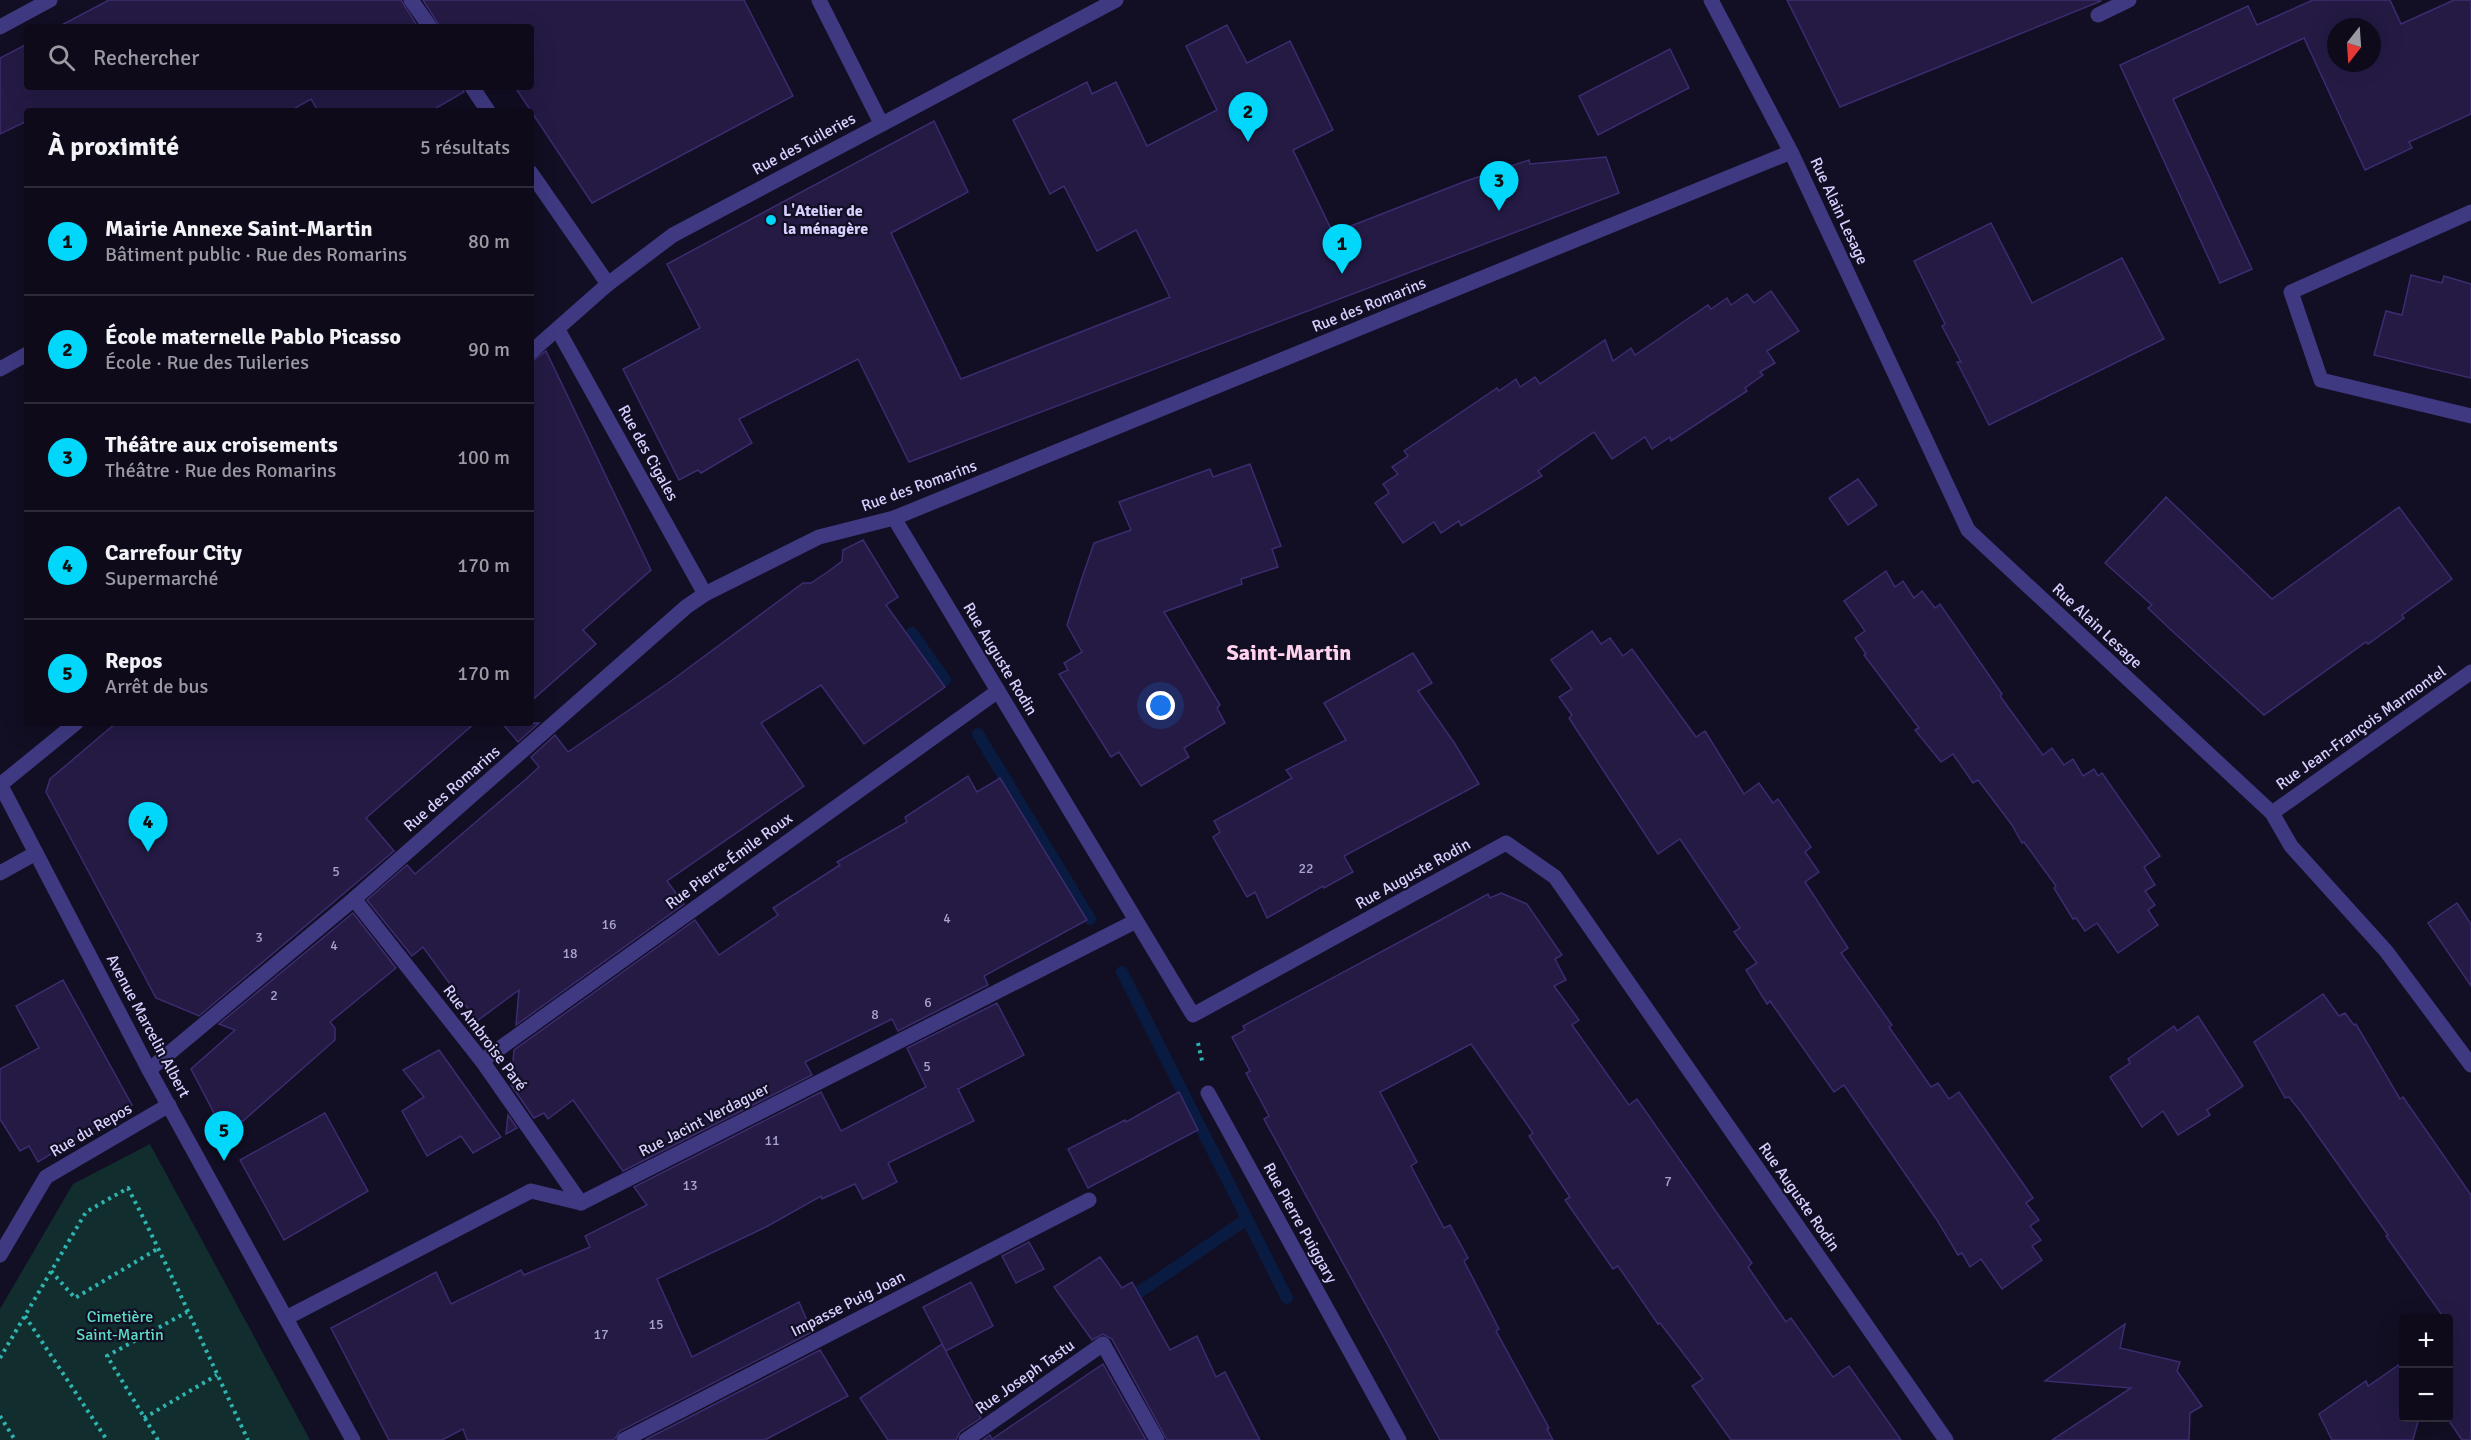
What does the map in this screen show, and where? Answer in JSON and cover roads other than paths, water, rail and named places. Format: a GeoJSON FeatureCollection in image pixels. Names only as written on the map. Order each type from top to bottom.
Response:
{"type":"FeatureCollection","features":[{"type":"Feature","properties":{"kind":"street"},"geometry":{"type":"LineString","coordinates":[[0,27],[50,0]]}},
{"type":"Feature","properties":{"kind":"street"},"geometry":{"type":"LineString","coordinates":[[411,0],[428,24]]}},
{"type":"Feature","properties":{"kind":"street"},"geometry":{"type":"LineString","coordinates":[[819,0],[881,123]]}},
{"type":"Feature","properties":{"kind":"street","name":"Rue des Tuileries"},"geometry":{"type":"LineString","coordinates":[[534,350],[608,284],[673,235],[1116,0]]}},
{"type":"Feature","properties":{"kind":"street","name":"Rue Alain Lesage"},"geometry":{"type":"LineString","coordinates":[[1711,0],[1791,152],[1968,530],[2272,813],[2292,846],[2386,951],[2471,1065]]}},
{"type":"Feature","properties":{"kind":"street"},"geometry":{"type":"LineString","coordinates":[[2098,15],[2129,0]]}},
{"type":"Feature","properties":{"kind":"street"},"geometry":{"type":"LineString","coordinates":[[474,90],[486,108]]}},
{"type":"Feature","properties":{"kind":"street","name":"Rue des Romarins"},"geometry":{"type":"LineString","coordinates":[[149,1070],[354,899],[686,607],[705,594],[819,537],[894,518],[1791,152]]}},
{"type":"Feature","properties":{"kind":"street"},"geometry":{"type":"LineString","coordinates":[[534,177],[608,284]]}},
{"type":"Feature","properties":{"kind":"street"},"geometry":{"type":"LineString","coordinates":[[2471,212],[2291,292],[2321,380],[2471,416]]}},
{"type":"Feature","properties":{"kind":"street","name":"Rue des Cigales"},"geometry":{"type":"LineString","coordinates":[[558,330],[705,594]]}},
{"type":"Feature","properties":{"kind":"street"},"geometry":{"type":"LineString","coordinates":[[0,369],[24,356]]}},
{"type":"Feature","properties":{"kind":"street","name":"Rue Auguste Rodin"},"geometry":{"type":"LineString","coordinates":[[894,518],[1193,1015],[1506,843],[1555,876],[1946,1440]]}},
{"type":"Feature","properties":{"kind":"street","name":"Rue Jean-François Marmontel"},"geometry":{"type":"LineString","coordinates":[[2272,813],[2471,672]]}},
{"type":"Feature","properties":{"kind":"street","name":"Rue Pierre-Émile Roux"},"geometry":{"type":"LineString","coordinates":[[482,1061],[998,691]]}},
{"type":"Feature","properties":{"kind":"street"},"geometry":{"type":"LineString","coordinates":[[0,785],[72,726]]}},
{"type":"Feature","properties":{"kind":"street","name":"Avenue Marcelin Albert"},"geometry":{"type":"LineString","coordinates":[[0,785],[149,1070],[353,1440]]}},
{"type":"Feature","properties":{"kind":"street"},"geometry":{"type":"LineString","coordinates":[[0,873],[36,853]]}},
{"type":"Feature","properties":{"kind":"street","name":"Rue Ambroise Paré"},"geometry":{"type":"LineString","coordinates":[[354,899],[482,1061],[581,1203]]}},
{"type":"Feature","properties":{"kind":"street","name":"Rue Jacint Verdaguer"},"geometry":{"type":"LineString","coordinates":[[581,1203],[1136,921]]}},
{"type":"Feature","properties":{"kind":"street","name":"Rue Pierre Puiggary"},"geometry":{"type":"LineString","coordinates":[[1208,1093],[1399,1440]]}},
{"type":"Feature","properties":{"kind":"street","name":"Rue du Repos"},"geometry":{"type":"LineString","coordinates":[[0,1255],[46,1177],[170,1105]]}},
{"type":"Feature","properties":{"kind":"street"},"geometry":{"type":"LineString","coordinates":[[286,1318],[531,1191],[581,1203]]}},
{"type":"Feature","properties":{"kind":"street","name":"Impasse Puig Joan"},"geometry":{"type":"LineString","coordinates":[[624,1440],[1089,1200]]}},
{"type":"Feature","properties":{"kind":"street","name":"Rue Joseph Tastu"},"geometry":{"type":"LineString","coordinates":[[966,1440],[1103,1344],[1157,1440]]}},
{"type":"Feature","properties":{"kind":"waterway"},"geometry":{"type":"LineString","coordinates":[[912,633],[945,680]]}},
{"type":"Feature","properties":{"kind":"waterway"},"geometry":{"type":"LineString","coordinates":[[978,734],[1090,919]]}},
{"type":"Feature","properties":{"kind":"waterway"},"geometry":{"type":"LineString","coordinates":[[1122,972],[1287,1298]]}},
{"type":"Feature","properties":{"kind":"waterway"},"geometry":{"type":"LineString","coordinates":[[1132,1297],[1247,1219]]}},
{"type":"Feature","properties":{"kind":"place","name":"École maternelle Pablo Picasso"},"geometry":{"type":"Point","coordinates":[1248,142]}},
{"type":"Feature","properties":{"kind":"place","name":"Théâtre aux croisements"},"geometry":{"type":"Point","coordinates":[1499,211]}},
{"type":"Feature","properties":{"kind":"place","name":"L'Atelier de la ménagère"},"geometry":{"type":"Point","coordinates":[771,220]}},
{"type":"Feature","properties":{"kind":"place","name":"Mairie Annexe Saint-Martin"},"geometry":{"type":"Point","coordinates":[1342,274]}},
{"type":"Feature","properties":{"kind":"place","name":"Carrefour City"},"geometry":{"type":"Point","coordinates":[148,852]}},
{"type":"Feature","properties":{"kind":"place","name":"Repos"},"geometry":{"type":"Point","coordinates":[224,1161]}},
{"type":"Feature","properties":{"kind":"district","name":"Saint-Martin"},"geometry":{"type":"Point","coordinates":[1289,652]}},
{"type":"Feature","properties":{"kind":"park label","name":"Cimetière Saint-Martin"},"geometry":{"type":"Point","coordinates":[120,1326]}}]}
